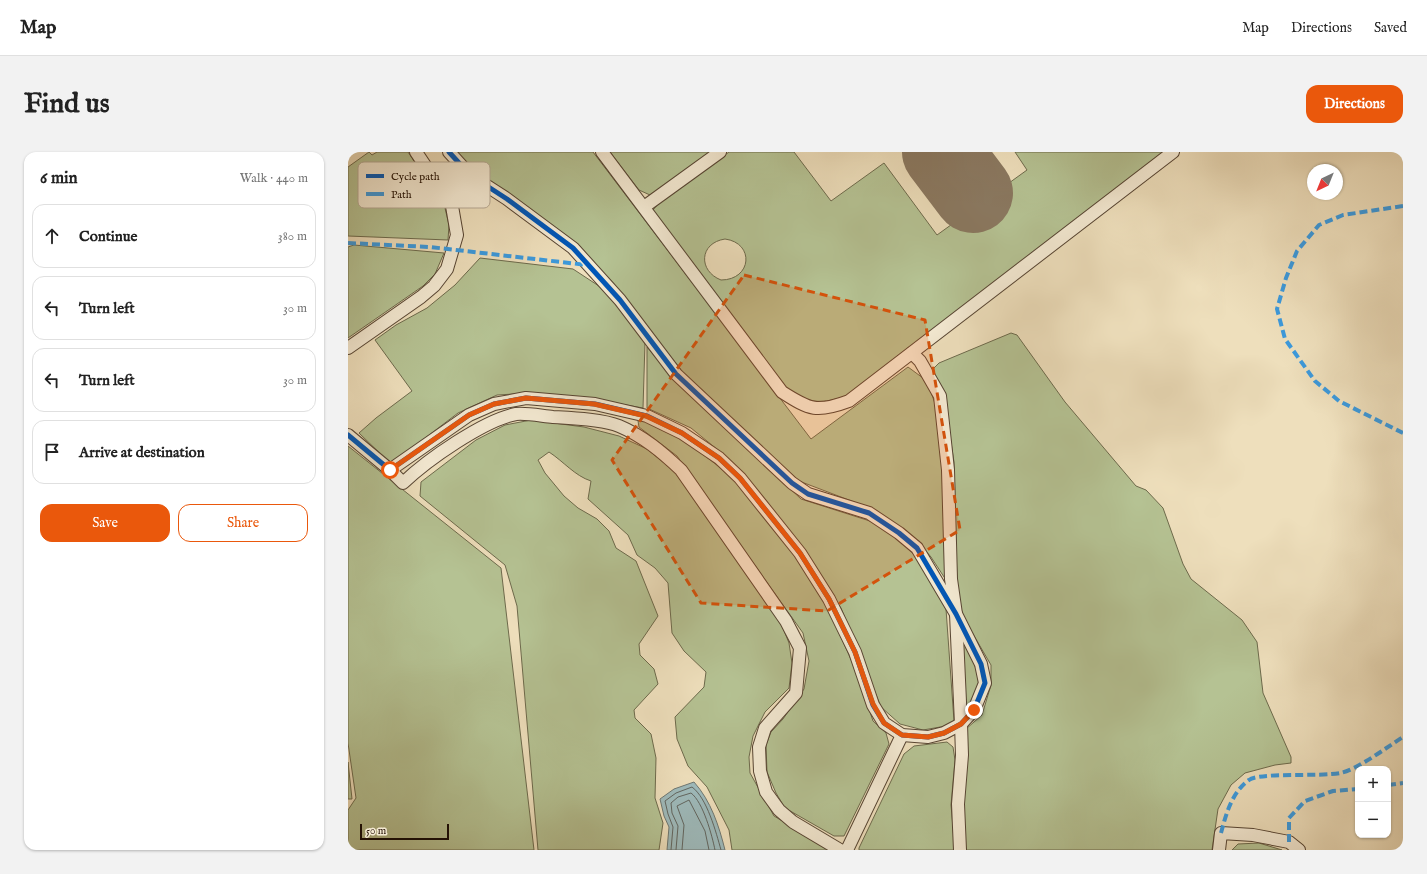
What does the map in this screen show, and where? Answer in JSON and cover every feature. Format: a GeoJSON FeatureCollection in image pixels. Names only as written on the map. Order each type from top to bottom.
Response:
{"type":"FeatureCollection","features":[{"type":"Feature","properties":{"kind":"street"},"geometry":{"type":"LineString","coordinates":[[416,152],[423,162]]}},
{"type":"Feature","properties":{"kind":"street"},"geometry":{"type":"LineString","coordinates":[[449,152],[458,162]]}},
{"type":"Feature","properties":{"kind":"street"},"geometry":{"type":"LineString","coordinates":[[602,152],[782,392],[804,406],[816,409],[831,408],[849,401],[1174,152]]}},
{"type":"Feature","properties":{"kind":"street"},"geometry":{"type":"LineString","coordinates":[[644,207],[720,152]]}},
{"type":"Feature","properties":{"kind":"street"},"geometry":{"type":"LineString","coordinates":[[390,470],[469,415],[494,404],[526,398],[594,404],[646,416],[682,433],[719,458],[740,478],[800,553],[829,599],[852,645],[873,704],[884,723],[902,735],[928,737],[944,733],[961,724],[974,710],[985,683],[981,664],[956,614],[917,548],[899,533],[869,513],[808,494],[792,483],[676,374],[620,300],[573,248],[490,188]]}},
{"type":"Feature","properties":{"kind":"street"},"geometry":{"type":"LineString","coordinates":[[348,348],[421,297],[434,286],[447,269],[457,235],[452,208]]}},
{"type":"Feature","properties":{"kind":"street"},"geometry":{"type":"LineString","coordinates":[[912,353],[920,360],[940,396],[948,470],[951,578],[956,614],[962,755],[958,804],[960,850]]}},
{"type":"Feature","properties":{"kind":"street"},"geometry":{"type":"LineString","coordinates":[[348,435],[390,470],[403,483],[415,472],[460,441],[493,422],[517,414],[580,419],[618,426],[642,438],[662,452],[681,470],[786,621],[800,648],[796,693],[765,728],[759,748],[760,771],[766,792],[778,810],[793,822],[840,850]]}},
{"type":"Feature","properties":{"kind":"street"},"geometry":{"type":"LineString","coordinates":[[847,850],[902,735]]}},
{"type":"Feature","properties":{"kind":"street"},"geometry":{"type":"LineString","coordinates":[[1219,850],[1221,833],[1252,835],[1298,850]]}},
{"type":"Feature","properties":{"kind":"highlighted area"},"geometry":{"type":"Polygon","coordinates":[[[744,275],[925,320],[960,530],[827,611],[701,603],[612,460],[744,275]]]}},
{"type":"Feature","properties":{"kind":"green space"},"geometry":{"type":"Polygon","coordinates":[[[369,152],[372,155],[377,152],[408,152],[415,162],[358,162],[358,208],[445,208],[449,225],[448,240],[348,236],[348,167],[369,152]]]}},
{"type":"Feature","properties":{"kind":"green space"},"geometry":{"type":"Polygon","coordinates":[[[456,152],[593,152],[811,439],[908,367],[927,381],[937,409],[943,464],[946,580],[931,557],[915,538],[893,522],[862,505],[799,481],[738,427],[681,370],[615,285],[577,244],[490,183],[490,162],[465,162],[456,152]]]}},
{"type":"Feature","properties":{"kind":"green space"},"geometry":{"type":"Polygon","coordinates":[[[610,152],[712,152],[650,195],[639,190],[610,152]]]}},
{"type":"Feature","properties":{"kind":"green space"},"geometry":{"type":"Polygon","coordinates":[[[729,152],[794,152],[831,201],[884,163],[937,235],[1027,170],[1015,152],[1165,152],[846,396],[823,401],[805,399],[789,393],[653,210],[659,203],[729,152]],[[725,239],[716,242],[706,251],[705,264],[708,270],[721,280],[731,278],[739,274],[744,268],[746,261],[745,254],[741,247],[735,242],[725,239]]]}},
{"type":"Feature","properties":{"kind":"green space"},"geometry":{"type":"Polygon","coordinates":[[[354,245],[444,253],[435,274],[423,286],[348,338],[348,247],[354,245]]]}},
{"type":"Feature","properties":{"kind":"green space"},"geometry":{"type":"Polygon","coordinates":[[[480,258],[573,269],[605,290],[645,342],[643,408],[604,401],[532,393],[497,395],[458,413],[391,464],[359,433],[412,391],[375,340],[396,325],[427,308],[455,285],[480,258]]]}},
{"type":"Feature","properties":{"kind":"green space"},"geometry":{"type":"Polygon","coordinates":[[[1011,333],[1017,335],[1065,402],[1136,486],[1146,490],[1163,508],[1183,564],[1191,579],[1242,620],[1257,642],[1263,693],[1291,757],[1291,763],[1275,765],[1245,773],[1231,785],[1218,809],[1212,850],[966,850],[962,814],[966,729],[982,715],[991,685],[991,665],[959,610],[957,587],[954,462],[944,397],[930,372],[939,363],[1011,333]]]}},
{"type":"Feature","properties":{"kind":"green space"},"geometry":{"type":"Polygon","coordinates":[[[647,347],[672,377],[801,499],[873,522],[903,543],[921,562],[946,609],[954,721],[946,726],[923,730],[900,724],[881,707],[841,608],[779,518],[729,459],[691,428],[647,408],[647,347]]]}},
{"type":"Feature","properties":{"kind":"green space"},"geometry":{"type":"Polygon","coordinates":[[[531,420],[584,427],[619,436],[647,449],[674,471],[779,618],[789,643],[792,663],[789,688],[765,712],[753,736],[749,757],[750,773],[774,816],[831,850],[732,850],[729,830],[707,787],[688,766],[677,739],[675,717],[704,687],[706,672],[684,651],[672,633],[668,583],[655,568],[637,555],[628,535],[588,499],[591,481],[574,472],[549,452],[538,460],[545,473],[564,496],[578,508],[597,519],[609,531],[616,548],[636,561],[658,616],[639,644],[640,655],[654,669],[658,684],[634,710],[635,718],[651,734],[656,758],[655,798],[663,823],[659,850],[538,850],[517,606],[505,565],[420,496],[421,482],[476,440],[505,425],[531,420]]]}},
{"type":"Feature","properties":{"kind":"green space"},"geometry":{"type":"Polygon","coordinates":[[[648,420],[683,439],[731,476],[793,553],[828,608],[857,673],[873,721],[886,733],[889,744],[844,836],[834,836],[785,808],[776,793],[767,772],[766,745],[771,732],[783,719],[804,689],[809,661],[803,633],[677,456],[639,427],[638,421],[648,420]]]}},
{"type":"Feature","properties":{"kind":"green space"},"geometry":{"type":"Polygon","coordinates":[[[348,446],[501,568],[534,850],[348,850],[348,810],[356,798],[348,743],[348,446]]]}},
{"type":"Feature","properties":{"kind":"green space"},"geometry":{"type":"Polygon","coordinates":[[[962,636],[974,663],[979,683],[978,692],[974,700],[966,707],[962,636]]]}},
{"type":"Feature","properties":{"kind":"green space"},"geometry":{"type":"Polygon","coordinates":[[[947,742],[953,747],[955,760],[951,805],[955,850],[859,850],[904,754],[914,746],[947,742]]]}},
{"type":"Feature","properties":{"kind":"green space"},"geometry":{"type":"Polygon","coordinates":[[[348,762],[352,799],[348,799],[348,762]]]}},
{"type":"Feature","properties":{"kind":"green space"},"geometry":{"type":"Polygon","coordinates":[[[1259,843],[1282,850],[1232,850],[1238,844],[1259,843]]]}},
{"type":"Feature","properties":{"kind":"water"},"geometry":{"type":"Polygon","coordinates":[[[694,782],[705,797],[714,814],[725,850],[667,850],[669,827],[664,816],[660,799],[674,789],[694,782]]]}},
{"type":"Feature","properties":{"kind":"runway"},"geometry":{"type":"LineString","coordinates":[[942,152],[973,193]]}},
{"type":"Feature","properties":{"kind":"marked path"},"geometry":{"type":"LineString","coordinates":[[1403,206],[1343,215],[1319,225],[1297,251],[1286,278],[1277,309],[1285,339],[1315,381],[1339,401],[1403,433]]}},
{"type":"Feature","properties":{"kind":"marked path"},"geometry":{"type":"LineString","coordinates":[[348,243],[430,247],[587,265]]}},
{"type":"Feature","properties":{"kind":"marked path"},"geometry":{"type":"LineString","coordinates":[[1221,833],[1230,804],[1238,791],[1249,780],[1277,775],[1319,775],[1340,773],[1355,768],[1403,737]]}},
{"type":"Feature","properties":{"kind":"marked path"},"geometry":{"type":"LineString","coordinates":[[1391,785],[1403,783]]}},
{"type":"Feature","properties":{"kind":"marked path"},"geometry":{"type":"LineString","coordinates":[[1289,842],[1289,818],[1305,801],[1333,791],[1355,789]]}},
{"type":"Feature","properties":{"kind":"cycle path"},"geometry":{"type":"LineString","coordinates":[[449,152],[458,162]]}},
{"type":"Feature","properties":{"kind":"cycle path"},"geometry":{"type":"LineString","coordinates":[[348,435],[390,470],[469,415],[494,404],[526,398],[595,404],[647,416],[682,433],[719,458],[740,478],[800,553],[829,599],[855,652],[873,705],[884,723],[902,735],[928,737],[944,733],[961,724],[974,710],[985,683],[981,664],[956,614],[917,548],[899,533],[869,513],[808,494],[792,483],[676,374],[620,300],[573,248],[490,188]]}},
{"type":"Feature","properties":{"kind":"route"},"geometry":{"type":"LineString","coordinates":[[390,470],[469,415],[494,404],[526,398],[594,404],[646,416],[682,433],[719,458],[740,478],[800,553],[829,599],[855,652],[873,704],[884,723],[902,735],[928,737],[944,733],[961,724],[974,710]]}}]}
